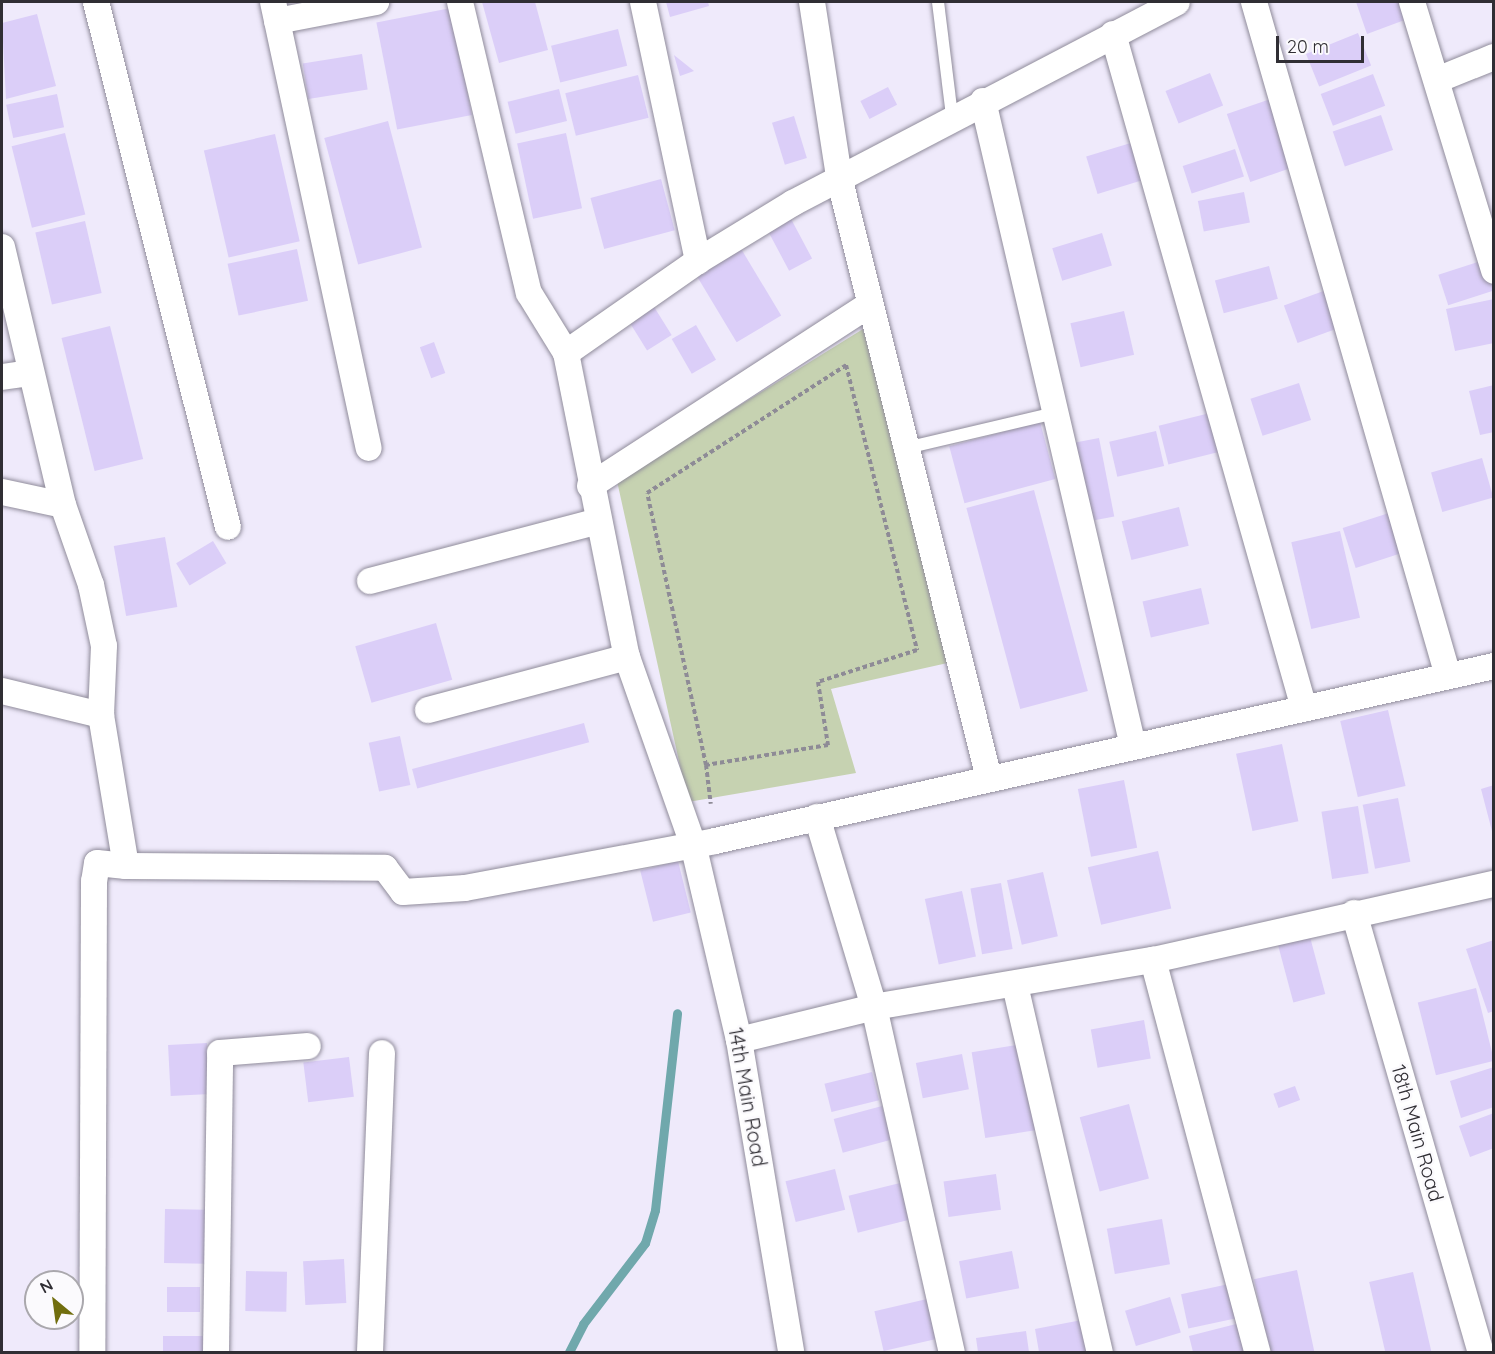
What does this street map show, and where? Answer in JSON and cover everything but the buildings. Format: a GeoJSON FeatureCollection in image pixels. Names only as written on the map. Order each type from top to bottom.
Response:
{"type":"FeatureCollection","features":[{"type":"Feature","properties":{"kind":"street"},"geometry":{"type":"LineString","coordinates":[[96,2],[228,527]]}},
{"type":"Feature","properties":{"kind":"street"},"geometry":{"type":"LineString","coordinates":[[369,448],[275,11],[376,2]]}},
{"type":"Feature","properties":{"kind":"street"},"geometry":{"type":"LineString","coordinates":[[460,2],[530,294],[566,353],[698,261],[839,177],[1167,4]]}},
{"type":"Feature","properties":{"kind":"street"},"geometry":{"type":"LineString","coordinates":[[643,2],[698,261]]}},
{"type":"Feature","properties":{"kind":"street"},"geometry":{"type":"LineString","coordinates":[[812,2],[839,177],[989,778]]}},
{"type":"Feature","properties":{"kind":"street"},"geometry":{"type":"LineString","coordinates":[[1254,2],[1448,676]]}},
{"type":"Feature","properties":{"kind":"street"},"geometry":{"type":"LineString","coordinates":[[1412,2],[1494,271]]}},
{"type":"Feature","properties":{"kind":"street"},"geometry":{"type":"LineString","coordinates":[[1113,34],[1304,708]]}},
{"type":"Feature","properties":{"kind":"street"},"geometry":{"type":"LineString","coordinates":[[1437,80],[1494,57]]}},
{"type":"Feature","properties":{"kind":"street"},"geometry":{"type":"LineString","coordinates":[[983,101],[1133,746]]}},
{"type":"Feature","properties":{"kind":"street"},"geometry":{"type":"LineString","coordinates":[[2,253],[63,505],[91,585],[104,646],[101,715],[126,866]]}},
{"type":"Feature","properties":{"kind":"street"},"geometry":{"type":"LineString","coordinates":[[590,486],[870,304]]}},
{"type":"Feature","properties":{"kind":"street","name":"14th Main Road"},"geometry":{"type":"LineString","coordinates":[[566,353],[590,486],[627,657],[693,844],[739,1040],[791,1353]]}},
{"type":"Feature","properties":{"kind":"street"},"geometry":{"type":"LineString","coordinates":[[2,377],[31,373]]}},
{"type":"Feature","properties":{"kind":"street"},"geometry":{"type":"LineString","coordinates":[[2,492],[63,505]]}},
{"type":"Feature","properties":{"kind":"street"},"geometry":{"type":"LineString","coordinates":[[370,581],[598,521]]}},
{"type":"Feature","properties":{"kind":"street"},"geometry":{"type":"LineString","coordinates":[[428,710],[627,657]]}},
{"type":"Feature","properties":{"kind":"street"},"geometry":{"type":"LineString","coordinates":[[92,1353],[94,881],[97,863],[126,866],[385,868],[403,892],[545,876],[1494,666]]}},
{"type":"Feature","properties":{"kind":"street"},"geometry":{"type":"LineString","coordinates":[[2,691],[101,715]]}},
{"type":"Feature","properties":{"kind":"street"},"geometry":{"type":"LineString","coordinates":[[817,817],[874,1007],[952,1353]]}},
{"type":"Feature","properties":{"kind":"street"},"geometry":{"type":"LineString","coordinates":[[739,1040],[874,1007],[1153,960],[1354,913],[1494,884]]}},
{"type":"Feature","properties":{"kind":"street","name":"18th Main Road"},"geometry":{"type":"LineString","coordinates":[[1354,913],[1481,1353]]}},
{"type":"Feature","properties":{"kind":"street"},"geometry":{"type":"LineString","coordinates":[[1153,960],[1257,1353]]}},
{"type":"Feature","properties":{"kind":"street"},"geometry":{"type":"LineString","coordinates":[[1015,985],[1100,1353]]}},
{"type":"Feature","properties":{"kind":"street"},"geometry":{"type":"LineString","coordinates":[[216,1353],[220,1053],[308,1046]]}},
{"type":"Feature","properties":{"kind":"street"},"geometry":{"type":"LineString","coordinates":[[370,1353],[382,1053]]}},
{"type":"Feature","properties":{"kind":"lane"},"geometry":{"type":"LineString","coordinates":[[938,2],[952,116]]}},
{"type":"Feature","properties":{"kind":"lane"},"geometry":{"type":"LineString","coordinates":[[906,448],[1056,413]]}},
{"type":"Feature","properties":{"kind":"path"},"geometry":{"type":"LineString","coordinates":[[846,365],[917,650],[818,682],[828,745],[706,765],[646,493],[846,365]]}},
{"type":"Feature","properties":{"kind":"green space"},"geometry":{"type":"Polygon","coordinates":[[[863,329],[952,662],[831,689],[856,773],[688,802],[617,481],[863,329]]]}},
{"type":"Feature","properties":{"kind":"waterway"},"geometry":{"type":"LineString","coordinates":[[569,1352],[583,1324],[645,1243],[655,1210],[677,1013]]}}]}
